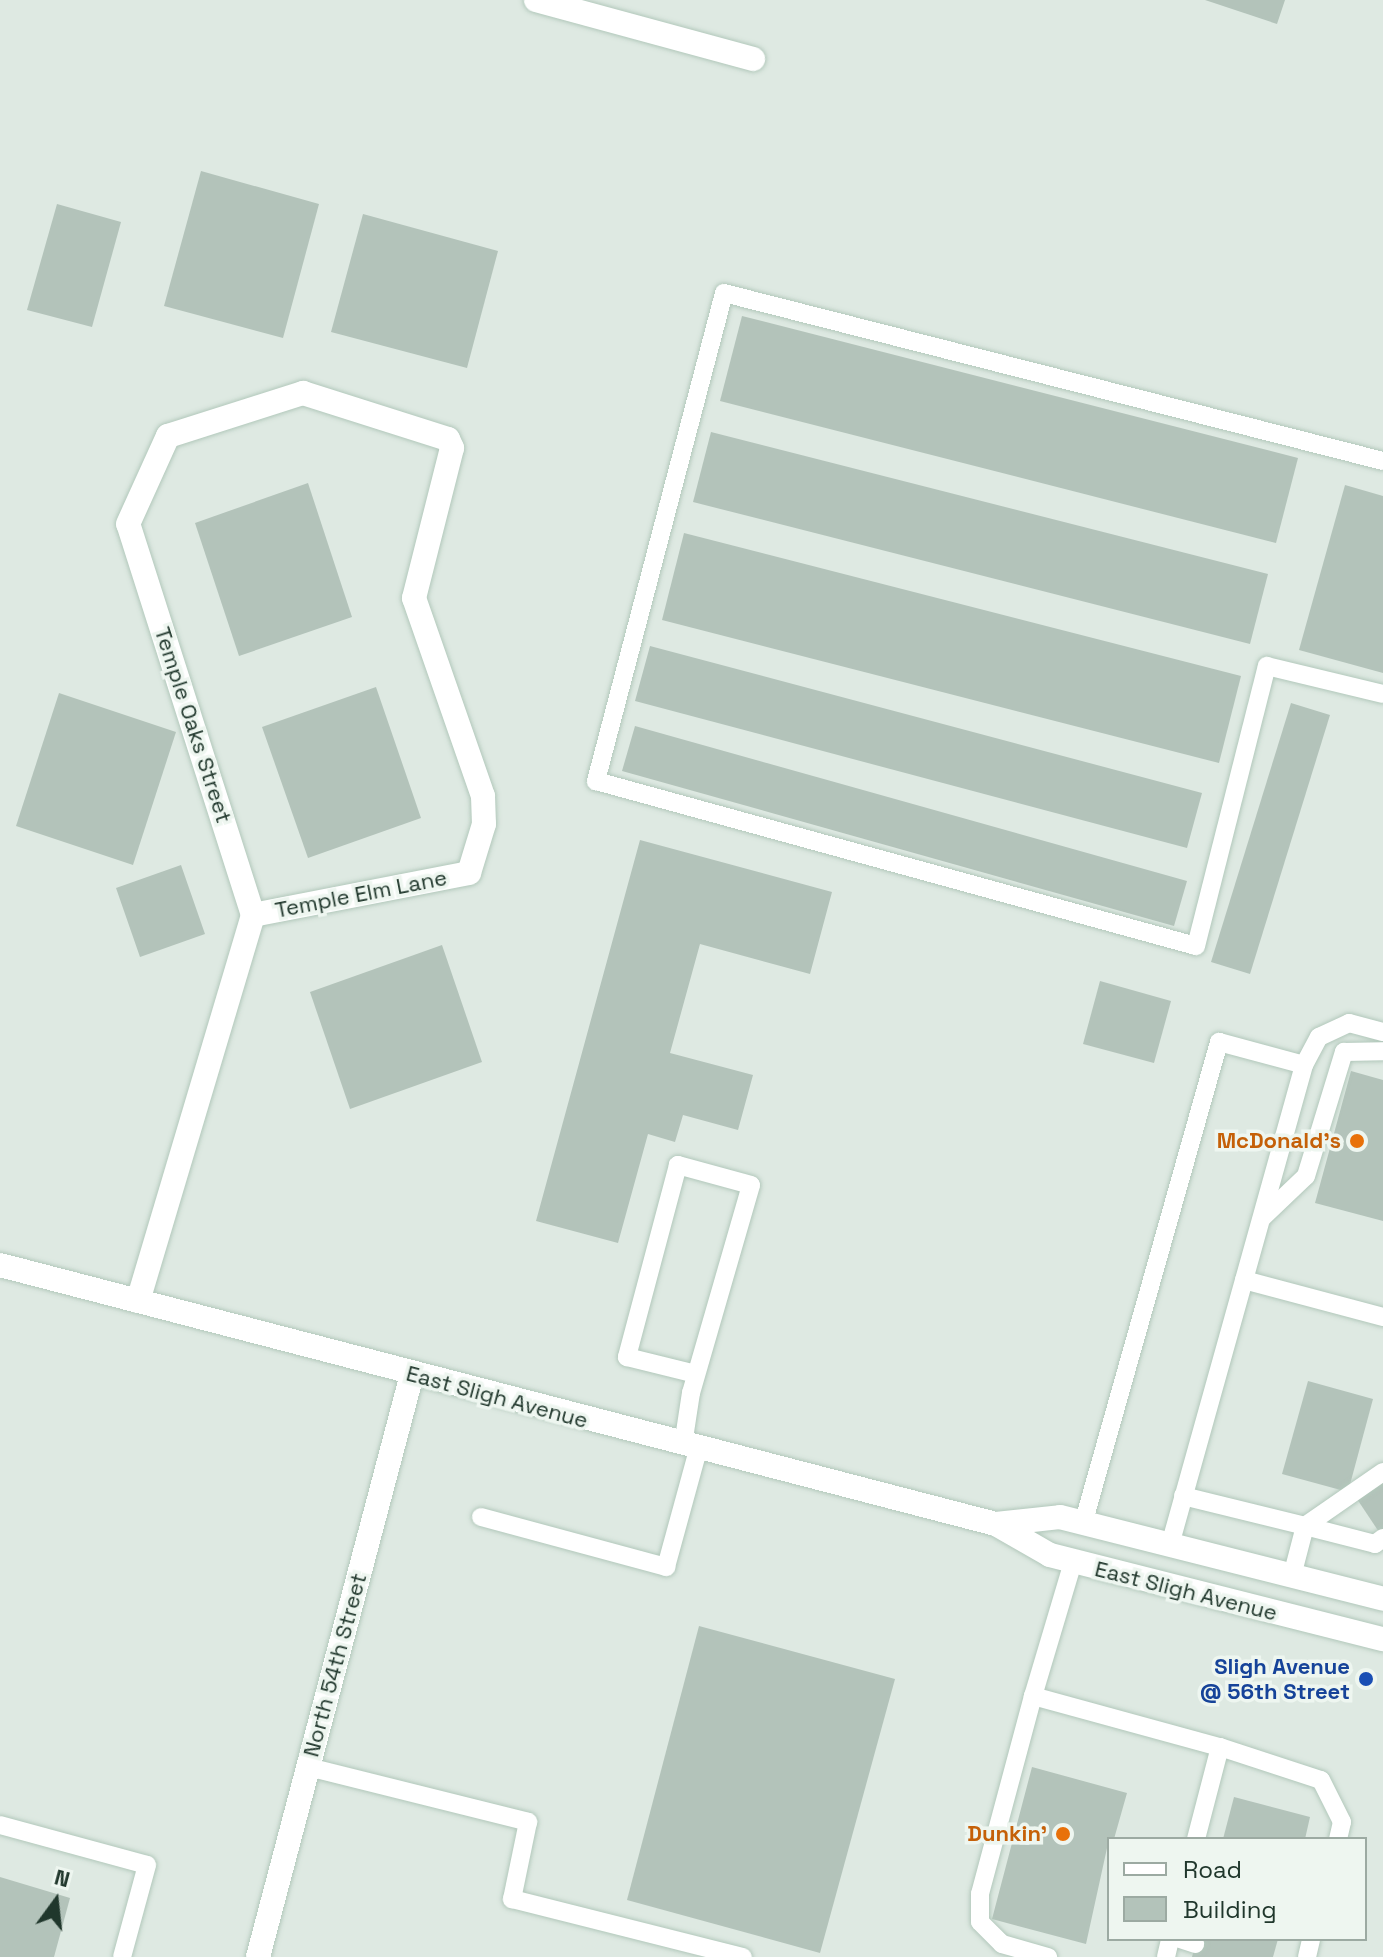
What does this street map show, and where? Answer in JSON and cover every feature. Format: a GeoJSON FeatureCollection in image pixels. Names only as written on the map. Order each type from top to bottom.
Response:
{"type":"FeatureCollection","features":[{"type":"Feature","properties":{"kind":"street"},"geometry":{"type":"LineString","coordinates":[[536,0],[753,59]]}},
{"type":"Feature","properties":{"kind":"street","name":"Temple Oaks Street"},"geometry":{"type":"LineString","coordinates":[[253,915],[128,524],[168,436],[303,393],[448,439],[454,459],[414,598],[483,796],[484,824],[469,873]]}},
{"type":"Feature","properties":{"kind":"street","name":"Temple Elm Lane"},"geometry":{"type":"LineString","coordinates":[[253,915],[469,873]]}},
{"type":"Feature","properties":{"kind":"street"},"geometry":{"type":"LineString","coordinates":[[138,1301],[253,915]]}},
{"type":"Feature","properties":{"kind":"street","name":"East Sligh Avenue"},"geometry":{"type":"LineString","coordinates":[[0,1265],[691,1448],[996,1524],[1073,1562],[1383,1639]]}},
{"type":"Feature","properties":{"kind":"street","name":"North 54th Street"},"geometry":{"type":"LineString","coordinates":[[259,1957],[412,1374]]}},
{"type":"Feature","properties":{"kind":"street","name":"East Sligh Avenue"},"geometry":{"type":"LineString","coordinates":[[996,1524],[1060,1517],[1383,1599]]}},
{"type":"Feature","properties":{"kind":"lane"},"geometry":{"type":"LineString","coordinates":[[1383,461],[724,293],[596,781],[1196,946],[1267,666],[1383,694]]}},
{"type":"Feature","properties":{"kind":"lane"},"geometry":{"type":"LineString","coordinates":[[1170,1545],[1304,1065],[1319,1037],[1349,1023],[1383,1032]]}},
{"type":"Feature","properties":{"kind":"lane"},"geometry":{"type":"LineString","coordinates":[[1083,1524],[1219,1042],[1304,1065]]}},
{"type":"Feature","properties":{"kind":"lane"},"geometry":{"type":"LineString","coordinates":[[1262,1218],[1306,1176],[1344,1052],[1383,1051]]}},
{"type":"Feature","properties":{"kind":"lane"},"geometry":{"type":"LineString","coordinates":[[481,1517],[666,1567],[691,1448],[696,1374],[751,1185],[678,1165],[627,1357],[696,1374]]}},
{"type":"Feature","properties":{"kind":"lane"},"geometry":{"type":"LineString","coordinates":[[1244,1280],[1383,1317]]}},
{"type":"Feature","properties":{"kind":"lane"},"geometry":{"type":"LineString","coordinates":[[1292,1576],[1305,1526],[1383,1472]]}},
{"type":"Feature","properties":{"kind":"lane"},"geometry":{"type":"LineString","coordinates":[[1183,1496],[1375,1544],[1383,1538]]}},
{"type":"Feature","properties":{"kind":"lane"},"geometry":{"type":"LineString","coordinates":[[1048,1957],[1002,1944],[980,1922],[980,1894],[1073,1562]]}},
{"type":"Feature","properties":{"kind":"lane"},"geometry":{"type":"LineString","coordinates":[[1033,1696],[1220,1747],[1321,1780],[1342,1822],[1338,1837]]}},
{"type":"Feature","properties":{"kind":"lane"},"geometry":{"type":"LineString","coordinates":[[1198,1837],[1220,1747]]}},
{"type":"Feature","properties":{"kind":"lane"},"geometry":{"type":"LineString","coordinates":[[308,1767],[528,1822],[512,1899],[743,1957]]}},
{"type":"Feature","properties":{"kind":"lane"},"geometry":{"type":"LineString","coordinates":[[0,1825],[147,1865],[122,1957]]}},
{"type":"Feature","properties":{"kind":"building"},"geometry":{"type":"Polygon","coordinates":[[[1205,0],[1285,0],[1277,24],[1205,0]]]}},
{"type":"Feature","properties":{"kind":"building"},"geometry":{"type":"Polygon","coordinates":[[[201,171],[319,204],[283,338],[164,306],[201,171]]]}},
{"type":"Feature","properties":{"kind":"building"},"geometry":{"type":"Polygon","coordinates":[[[57,204],[121,222],[92,327],[27,310],[57,204]]]}},
{"type":"Feature","properties":{"kind":"building"},"geometry":{"type":"Polygon","coordinates":[[[363,214],[498,251],[467,368],[331,332],[363,214]]]}},
{"type":"Feature","properties":{"kind":"building"},"geometry":{"type":"Polygon","coordinates":[[[742,316],[1298,458],[1276,543],[720,401],[742,316]]]}},
{"type":"Feature","properties":{"kind":"building"},"geometry":{"type":"Polygon","coordinates":[[[711,432],[1268,574],[1250,644],[693,502],[711,432]]]}},
{"type":"Feature","properties":{"kind":"building"},"geometry":{"type":"Polygon","coordinates":[[[308,483],[352,617],[239,656],[195,523],[308,483]]]}},
{"type":"Feature","properties":{"kind":"building"},"geometry":{"type":"Polygon","coordinates":[[[1345,485],[1383,496],[1383,673],[1299,650],[1345,485]]]}},
{"type":"Feature","properties":{"kind":"building"},"geometry":{"type":"Polygon","coordinates":[[[684,533],[1241,676],[1219,763],[662,620],[684,533]]]}},
{"type":"Feature","properties":{"kind":"building"},"geometry":{"type":"Polygon","coordinates":[[[650,646],[1202,793],[1187,848],[635,701],[650,646]]]}},
{"type":"Feature","properties":{"kind":"building"},"geometry":{"type":"Polygon","coordinates":[[[376,687],[421,818],[308,858],[262,727],[376,687]]]}},
{"type":"Feature","properties":{"kind":"building"},"geometry":{"type":"Polygon","coordinates":[[[59,693],[176,732],[133,865],[16,826],[59,693]]]}},
{"type":"Feature","properties":{"kind":"building"},"geometry":{"type":"Polygon","coordinates":[[[1291,703],[1330,715],[1250,974],[1211,962],[1291,703]]]}},
{"type":"Feature","properties":{"kind":"building"},"geometry":{"type":"Polygon","coordinates":[[[635,726],[1187,881],[1174,926],[622,771],[635,726]]]}},
{"type":"Feature","properties":{"kind":"building"},"geometry":{"type":"Polygon","coordinates":[[[640,840],[832,892],[810,974],[700,944],[670,1053],[753,1075],[738,1130],[683,1115],[675,1142],[648,1134],[618,1243],[536,1221],[640,840]]]}},
{"type":"Feature","properties":{"kind":"building"},"geometry":{"type":"Polygon","coordinates":[[[181,865],[205,934],[140,957],[116,888],[181,865]]]}},
{"type":"Feature","properties":{"kind":"building"},"geometry":{"type":"Polygon","coordinates":[[[442,945],[482,1062],[350,1109],[310,992],[442,945]]]}},
{"type":"Feature","properties":{"kind":"building"},"geometry":{"type":"Polygon","coordinates":[[[1100,981],[1171,1001],[1154,1063],[1083,1044],[1100,981]]]}},
{"type":"Feature","properties":{"kind":"building","name":"McDonald's"},"geometry":{"type":"Polygon","coordinates":[[[1351,1071],[1383,1080],[1383,1221],[1315,1203],[1351,1071]]]}},
{"type":"Feature","properties":{"kind":"building"},"geometry":{"type":"Polygon","coordinates":[[[1308,1381],[1373,1399],[1348,1492],[1282,1474],[1308,1381]]]}},
{"type":"Feature","properties":{"kind":"building"},"geometry":{"type":"Polygon","coordinates":[[[1383,1482],[1383,1530],[1379,1532],[1357,1499],[1383,1482]]]}},
{"type":"Feature","properties":{"kind":"building"},"geometry":{"type":"Polygon","coordinates":[[[699,1626],[895,1679],[820,1953],[627,1900],[699,1626]]]}},
{"type":"Feature","properties":{"kind":"building"},"geometry":{"type":"Polygon","coordinates":[[[1032,1767],[1127,1793],[1115,1837],[1107,1837],[1086,1944],[992,1919],[1032,1767]]]}},
{"type":"Feature","properties":{"kind":"building"},"geometry":{"type":"Polygon","coordinates":[[[1234,1797],[1310,1817],[1305,1837],[1224,1837],[1234,1797]]]}},
{"type":"Feature","properties":{"kind":"building"},"geometry":{"type":"Polygon","coordinates":[[[0,1877],[70,1898],[54,1957],[0,1957],[0,1877]]]}},
{"type":"Feature","properties":{"kind":"building"},"geometry":{"type":"Polygon","coordinates":[[[1196,1941],[1277,1941],[1273,1957],[1192,1957],[1196,1941]]]}},
{"type":"Feature","properties":{"kind":"place","name":"McDonald's"},"geometry":{"type":"Point","coordinates":[1357,1141]}},
{"type":"Feature","properties":{"kind":"place","name":"Sligh Avenue @ 56th Street"},"geometry":{"type":"Point","coordinates":[1366,1679]}},
{"type":"Feature","properties":{"kind":"place","name":"Dunkin'"},"geometry":{"type":"Point","coordinates":[1063,1834]}}]}
